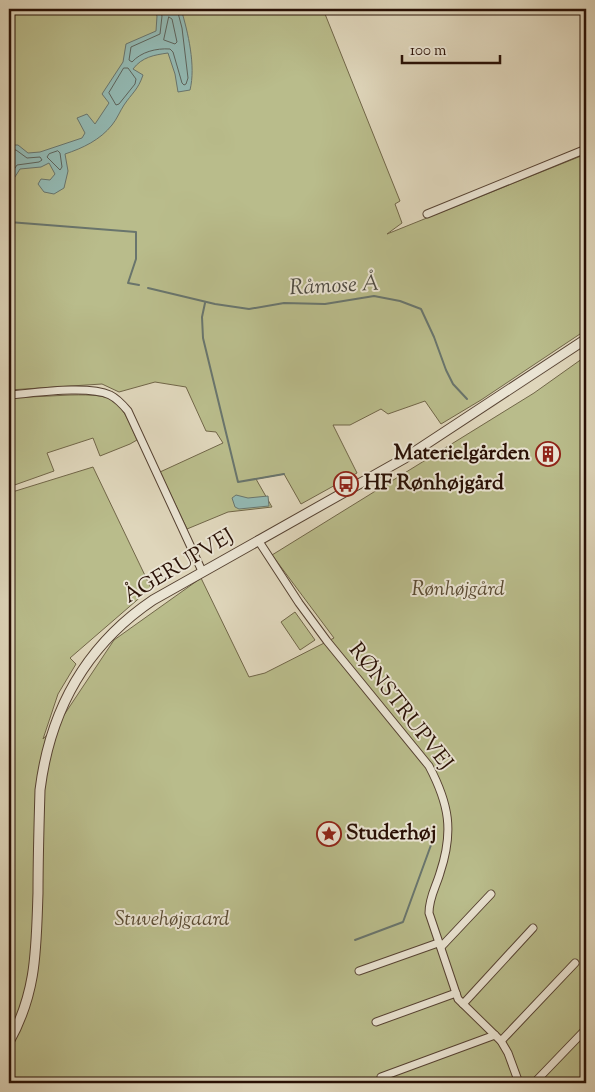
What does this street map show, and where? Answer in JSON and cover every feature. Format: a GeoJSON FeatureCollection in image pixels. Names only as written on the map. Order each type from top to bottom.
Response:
{"type":"FeatureCollection","features":[{"type":"Feature","properties":{"kind":"street"},"geometry":{"type":"LineString","coordinates":[[427,214],[586,149]]}},
{"type":"Feature","properties":{"kind":"street","name":"ÅGERUPVEJ"},"geometry":{"type":"LineString","coordinates":[[9,1042],[21,1019],[28,999],[34,971],[40,790],[47,747],[69,690],[85,665],[113,631],[146,604],[405,458],[586,339]]}},
{"type":"Feature","properties":{"kind":"street"},"geometry":{"type":"LineString","coordinates":[[9,395],[71,391],[98,392],[110,395],[119,401],[128,411],[202,571]]}},
{"type":"Feature","properties":{"kind":"street","name":"RØNSTRUPVEJ"},"geometry":{"type":"LineString","coordinates":[[258,540],[299,603],[327,641],[429,766],[441,789],[446,810],[448,832],[446,855],[429,902],[429,913],[456,993],[463,1004],[498,1038],[508,1053],[518,1083]]}},
{"type":"Feature","properties":{"kind":"street"},"geometry":{"type":"LineString","coordinates":[[360,970],[440,945],[491,894]]}},
{"type":"Feature","properties":{"kind":"street"},"geometry":{"type":"LineString","coordinates":[[463,1004],[532,928]]}},
{"type":"Feature","properties":{"kind":"street"},"geometry":{"type":"LineString","coordinates":[[382,1077],[498,1038],[575,963]]}},
{"type":"Feature","properties":{"kind":"street"},"geometry":{"type":"LineString","coordinates":[[376,1022],[456,993]]}},
{"type":"Feature","properties":{"kind":"street"},"geometry":{"type":"LineString","coordinates":[[534,1083],[586,1029]]}},
{"type":"Feature","properties":{"kind":"green space"},"geometry":{"type":"Polygon","coordinates":[[[9,9],[323,9],[400,201],[395,204],[402,223],[387,234],[586,154],[586,330],[481,400],[441,424],[425,401],[388,414],[381,409],[350,425],[333,425],[357,473],[301,504],[284,474],[256,479],[272,507],[228,512],[187,529],[160,472],[223,443],[216,432],[206,431],[186,387],[155,382],[119,392],[102,384],[9,390],[9,9]]]}},
{"type":"Feature","properties":{"kind":"green space"},"geometry":{"type":"Polygon","coordinates":[[[586,356],[586,1083],[9,1083],[9,493],[93,467],[151,588],[70,658],[76,664],[58,694],[43,739],[60,721],[114,640],[201,578],[249,677],[265,673],[334,638],[272,555],[534,393],[586,356]]]}},
{"type":"Feature","properties":{"kind":"green space"},"geometry":{"type":"Polygon","coordinates":[[[70,395],[98,396],[114,401],[126,415],[137,440],[100,456],[93,438],[47,453],[54,471],[9,487],[9,398],[70,395]]]}},
{"type":"Feature","properties":{"kind":"green space"},"geometry":{"type":"Polygon","coordinates":[[[295,612],[315,640],[300,650],[281,622],[295,612]]]}},
{"type":"Feature","properties":{"kind":"water"},"geometry":{"type":"Polygon","coordinates":[[[154,9],[181,9],[189,38],[192,60],[190,90],[178,92],[175,74],[168,53],[144,59],[133,69],[143,75],[139,84],[112,125],[91,143],[65,154],[68,171],[64,188],[54,194],[44,192],[38,184],[41,179],[50,180],[55,174],[49,163],[41,167],[20,169],[9,183],[9,145],[18,145],[28,153],[40,152],[82,138],[85,133],[77,118],[87,114],[95,124],[109,103],[102,94],[123,62],[126,44],[156,31],[157,16],[154,9]]]}},
{"type":"Feature","properties":{"kind":"water"},"geometry":{"type":"Polygon","coordinates":[[[236,495],[248,498],[268,496],[269,506],[239,509],[235,507],[232,498],[236,495]]]}},
{"type":"Feature","properties":{"kind":"waterway","name":"Råmose Å"},"geometry":{"type":"LineString","coordinates":[[9,222],[136,232],[136,259],[128,283],[139,285]]}},
{"type":"Feature","properties":{"kind":"waterway","name":"Råmose Å"},"geometry":{"type":"LineString","coordinates":[[148,288],[215,304],[249,309],[284,303],[325,304],[374,296],[400,301],[421,309],[453,384],[467,399]]}},
{"type":"Feature","properties":{"kind":"waterway"},"geometry":{"type":"LineString","coordinates":[[205,303],[202,317],[203,338],[238,482],[284,474]]}},
{"type":"Feature","properties":{"kind":"waterway"},"geometry":{"type":"LineString","coordinates":[[355,940],[403,922],[431,845],[431,831]]}},
{"type":"Feature","properties":{"kind":"place","name":"Materielgården"},"geometry":{"type":"Point","coordinates":[548,454]}},
{"type":"Feature","properties":{"kind":"place","name":"HF Rønhøjgård"},"geometry":{"type":"Point","coordinates":[346,484]}},
{"type":"Feature","properties":{"kind":"place","name":"Studerhøj"},"geometry":{"type":"Point","coordinates":[329,834]}},
{"type":"Feature","properties":{"kind":"park label","name":"Rønhøjgård"},"geometry":{"type":"Point","coordinates":[458,590]}},
{"type":"Feature","properties":{"kind":"park label","name":"Stuvehøjgaard"},"geometry":{"type":"Point","coordinates":[172,920]}}]}
